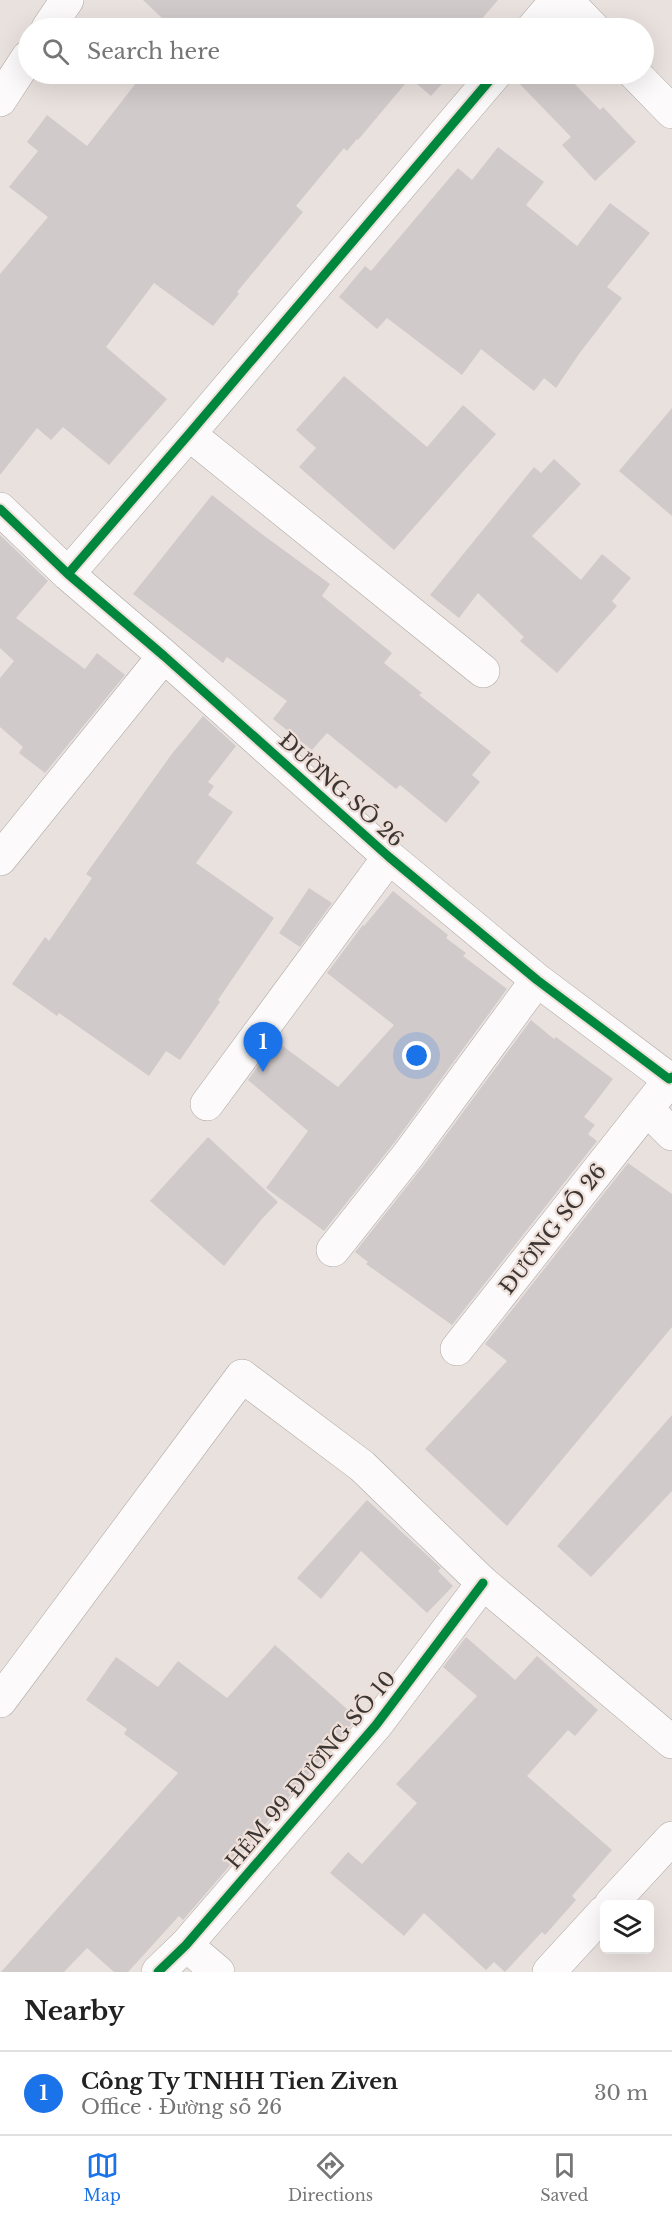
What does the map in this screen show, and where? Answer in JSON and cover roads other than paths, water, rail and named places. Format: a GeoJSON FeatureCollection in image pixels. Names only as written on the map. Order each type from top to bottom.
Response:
{"type":"FeatureCollection","features":[{"type":"Feature","properties":{"kind":"street"},"geometry":{"type":"LineString","coordinates":[[55,18],[67,0]]}},
{"type":"Feature","properties":{"kind":"street"},"geometry":{"type":"LineString","coordinates":[[542,18],[557,0]]}},
{"type":"Feature","properties":{"kind":"street"},"geometry":{"type":"LineString","coordinates":[[566,0],[583,18]]}},
{"type":"Feature","properties":{"kind":"street"},"geometry":{"type":"LineString","coordinates":[[0,100],[18,72]]}},
{"type":"Feature","properties":{"kind":"street"},"geometry":{"type":"LineString","coordinates":[[68,574],[486,84]]}},
{"type":"Feature","properties":{"kind":"street"},"geometry":{"type":"LineString","coordinates":[[645,84],[672,112]]}},
{"type":"Feature","properties":{"kind":"street"},"geometry":{"type":"LineString","coordinates":[[189,434],[483,671]]}},
{"type":"Feature","properties":{"kind":"street","name":"ĐƯỜNG SỐ 26"},"geometry":{"type":"LineString","coordinates":[[0,509],[68,574],[164,656],[389,857],[537,980],[671,1078],[457,1349]]}},
{"type":"Feature","properties":{"kind":"street"},"geometry":{"type":"LineString","coordinates":[[0,859],[164,656]]}},
{"type":"Feature","properties":{"kind":"street"},"geometry":{"type":"LineString","coordinates":[[207,1104],[389,857]]}},
{"type":"Feature","properties":{"kind":"street"},"geometry":{"type":"LineString","coordinates":[[333,1250],[409,1154],[537,980]]}},
{"type":"Feature","properties":{"kind":"street"},"geometry":{"type":"LineString","coordinates":[[646,1109],[672,1134]]}},
{"type":"Feature","properties":{"kind":"street"},"geometry":{"type":"LineString","coordinates":[[0,1701],[242,1376],[362,1466],[483,1583],[672,1742]]}},
{"type":"Feature","properties":{"kind":"street","name":"HẺM 99 ĐƯỜNG SỐ 10"},"geometry":{"type":"LineString","coordinates":[[158,1972],[186,1945],[376,1725],[483,1583]]}},
{"type":"Feature","properties":{"kind":"street"},"geometry":{"type":"LineString","coordinates":[[616,1900],[672,1838]]}},
{"type":"Feature","properties":{"kind":"street"},"geometry":{"type":"LineString","coordinates":[[549,1972],[600,1916]]}},
{"type":"Feature","properties":{"kind":"street"},"geometry":{"type":"LineString","coordinates":[[186,1945],[219,1972]]}},
{"type":"Feature","properties":{"kind":"place","name":"Công Ty TNHH Tien Ziven"},"geometry":{"type":"Point","coordinates":[263,1072]}}]}
